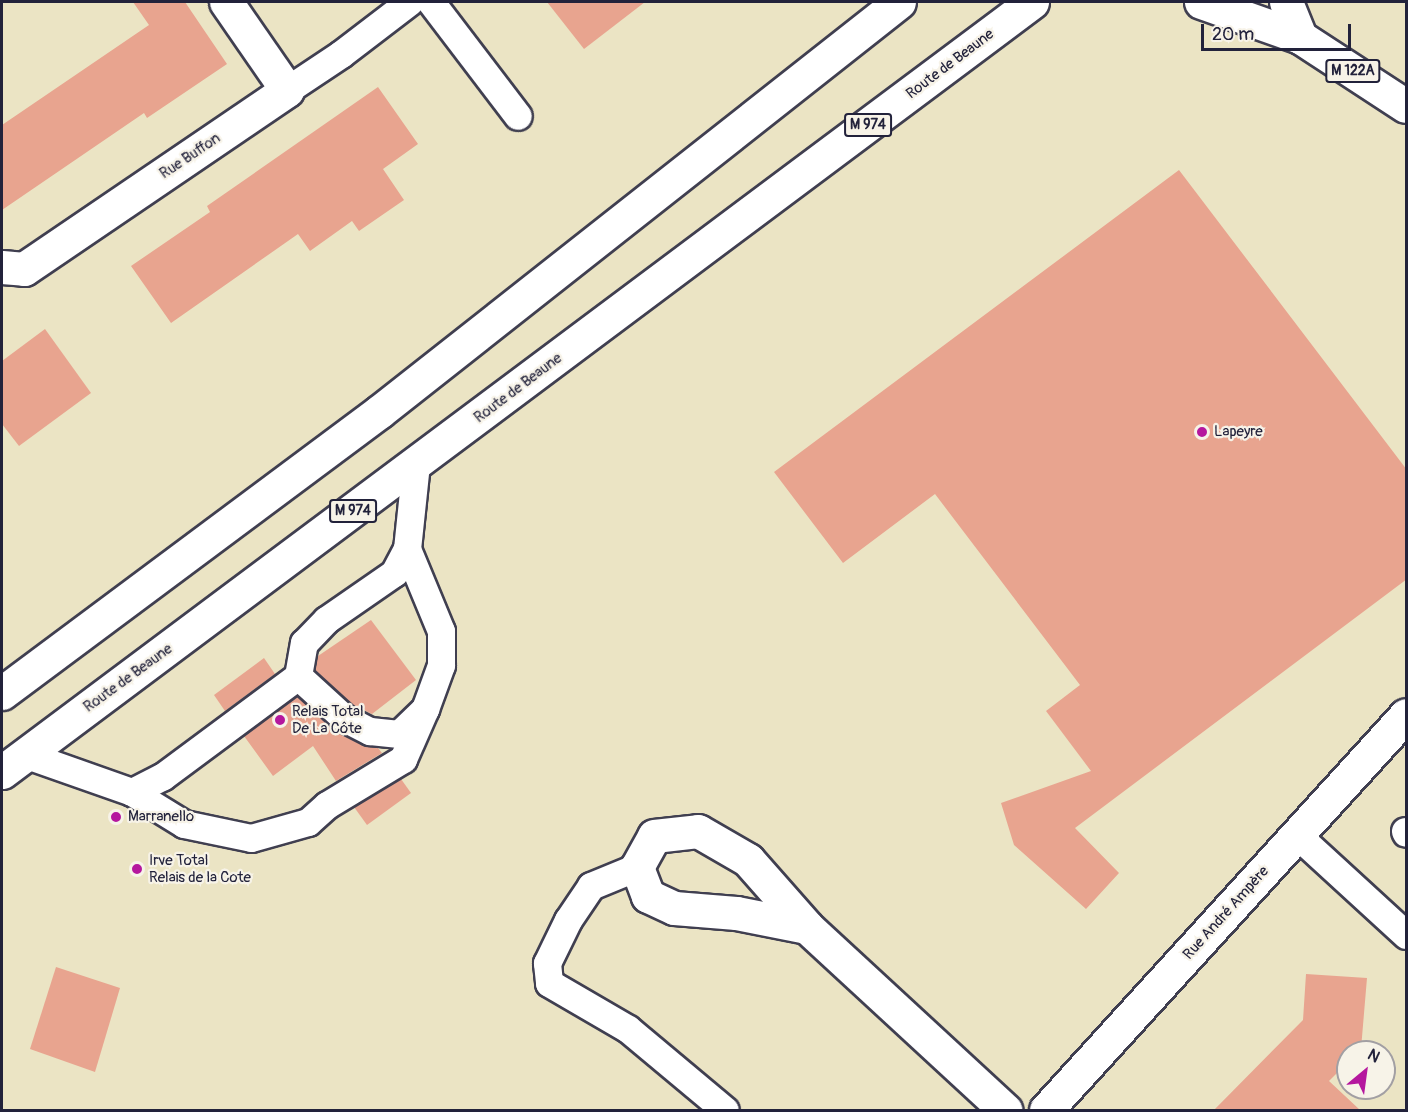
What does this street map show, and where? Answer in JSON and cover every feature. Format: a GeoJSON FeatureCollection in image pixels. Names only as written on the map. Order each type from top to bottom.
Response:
{"type":"FeatureCollection","features":[{"type":"Feature","properties":{"kind":"main road"},"geometry":{"type":"LineString","coordinates":[[226,2],[286,90]]}},
{"type":"Feature","properties":{"kind":"main road"},"geometry":{"type":"LineString","coordinates":[[2,693],[379,412],[899,2]]}},
{"type":"Feature","properties":{"kind":"main road","name":"Route de Beaune"},"geometry":{"type":"LineString","coordinates":[[13,763],[1032,2]]}},
{"type":"Feature","properties":{"kind":"main road","name":"M 122A"},"geometry":{"type":"LineString","coordinates":[[1201,2],[1300,37],[1407,106]]}},
{"type":"Feature","properties":{"kind":"main road"},"geometry":{"type":"LineString","coordinates":[[1286,2],[1300,37]]}},
{"type":"Feature","properties":{"kind":"main road","name":"Rue Buffon"},"geometry":{"type":"LineString","coordinates":[[2,267],[24,269],[286,90]]}},
{"type":"Feature","properties":{"kind":"main road","name":"Rue André Ampère"},"geometry":{"type":"LineString","coordinates":[[1046,1110],[1407,715]]}},
{"type":"Feature","properties":{"kind":"main road"},"geometry":{"type":"LineString","coordinates":[[807,927],[736,913],[674,908],[648,896],[637,867],[654,836],[698,831],[748,860],[807,927],[1005,1110]]}},
{"type":"Feature","properties":{"kind":"lane"},"geometry":{"type":"LineString","coordinates":[[286,90],[341,54],[409,2]]}},
{"type":"Feature","properties":{"kind":"lane"},"geometry":{"type":"LineString","coordinates":[[431,2],[518,116]]}},
{"type":"Feature","properties":{"kind":"lane"},"geometry":{"type":"LineString","coordinates":[[132,792],[162,777],[298,676],[304,642],[326,620],[394,573],[407,549],[416,464]]}},
{"type":"Feature","properties":{"kind":"lane"},"geometry":{"type":"LineString","coordinates":[[13,763],[132,792],[184,824],[251,838],[308,822],[327,805],[403,759],[425,710],[441,665],[441,631],[407,549]]}},
{"type":"Feature","properties":{"kind":"lane"},"geometry":{"type":"LineString","coordinates":[[298,676],[344,718],[370,731],[399,734],[425,710]]}},
{"type":"Feature","properties":{"kind":"lane"},"geometry":{"type":"LineString","coordinates":[[1297,835],[1407,935]]}},
{"type":"Feature","properties":{"kind":"lane"},"geometry":{"type":"LineString","coordinates":[[637,867],[591,886],[568,920],[547,963],[549,983],[628,1029],[725,1110]]}},
{"type":"Feature","properties":{"kind":"building"},"geometry":{"type":"Polygon","coordinates":[[[133,2],[185,2],[227,64],[147,118],[144,113],[2,210],[2,125],[149,25],[133,2]]]}},
{"type":"Feature","properties":{"kind":"building"},"geometry":{"type":"Polygon","coordinates":[[[547,2],[645,2],[584,49],[547,2]]]}},
{"type":"Feature","properties":{"kind":"building"},"geometry":{"type":"Polygon","coordinates":[[[378,87],[418,144],[383,169],[404,200],[359,231],[352,221],[310,251],[298,234],[171,323],[131,266],[210,212],[207,206],[378,87]]]}},
{"type":"Feature","properties":{"kind":"building"},"geometry":{"type":"Polygon","coordinates":[[[1179,170],[1407,470],[1407,579],[1075,828],[1119,873],[1086,909],[1014,845],[1001,803],[1091,771],[1046,711],[1080,685],[935,494],[843,563],[774,472],[1179,170]]]}},
{"type":"Feature","properties":{"kind":"building"},"geometry":{"type":"Polygon","coordinates":[[[45,329],[91,393],[19,446],[2,424],[2,361],[45,329]]]}},
{"type":"Feature","properties":{"kind":"building"},"geometry":{"type":"Polygon","coordinates":[[[371,620],[416,680],[372,714],[353,705],[315,670],[318,656],[371,620]]]}},
{"type":"Feature","properties":{"kind":"building"},"geometry":{"type":"Polygon","coordinates":[[[264,658],[275,674],[225,711],[214,695],[264,658]]]}},
{"type":"Feature","properties":{"kind":"building"},"geometry":{"type":"Polygon","coordinates":[[[297,696],[337,732],[378,748],[382,753],[336,781],[313,746],[273,776],[244,736],[297,696]]]}},
{"type":"Feature","properties":{"kind":"building"},"geometry":{"type":"Polygon","coordinates":[[[401,779],[411,793],[367,825],[354,807],[401,779]]]}},
{"type":"Feature","properties":{"kind":"building"},"geometry":{"type":"Polygon","coordinates":[[[56,967],[120,988],[95,1072],[30,1049],[56,967]]]}},
{"type":"Feature","properties":{"kind":"building"},"geometry":{"type":"Polygon","coordinates":[[[1306,974],[1367,978],[1362,1040],[1336,1040],[1336,1074],[1329,1081],[1336,1088],[1336,1100],[1349,1100],[1360,1110],[1214,1110],[1303,1020],[1306,974]]]}},
{"type":"Feature","properties":{"kind":"place","name":"Lapeyre"},"geometry":{"type":"Point","coordinates":[1202,432]}},
{"type":"Feature","properties":{"kind":"place","name":"Relais Total De La Côte"},"geometry":{"type":"Point","coordinates":[280,720]}},
{"type":"Feature","properties":{"kind":"place","name":"Marranello"},"geometry":{"type":"Point","coordinates":[116,817]}},
{"type":"Feature","properties":{"kind":"place","name":"Irve Total Relais de la Cote"},"geometry":{"type":"Point","coordinates":[137,869]}}]}
